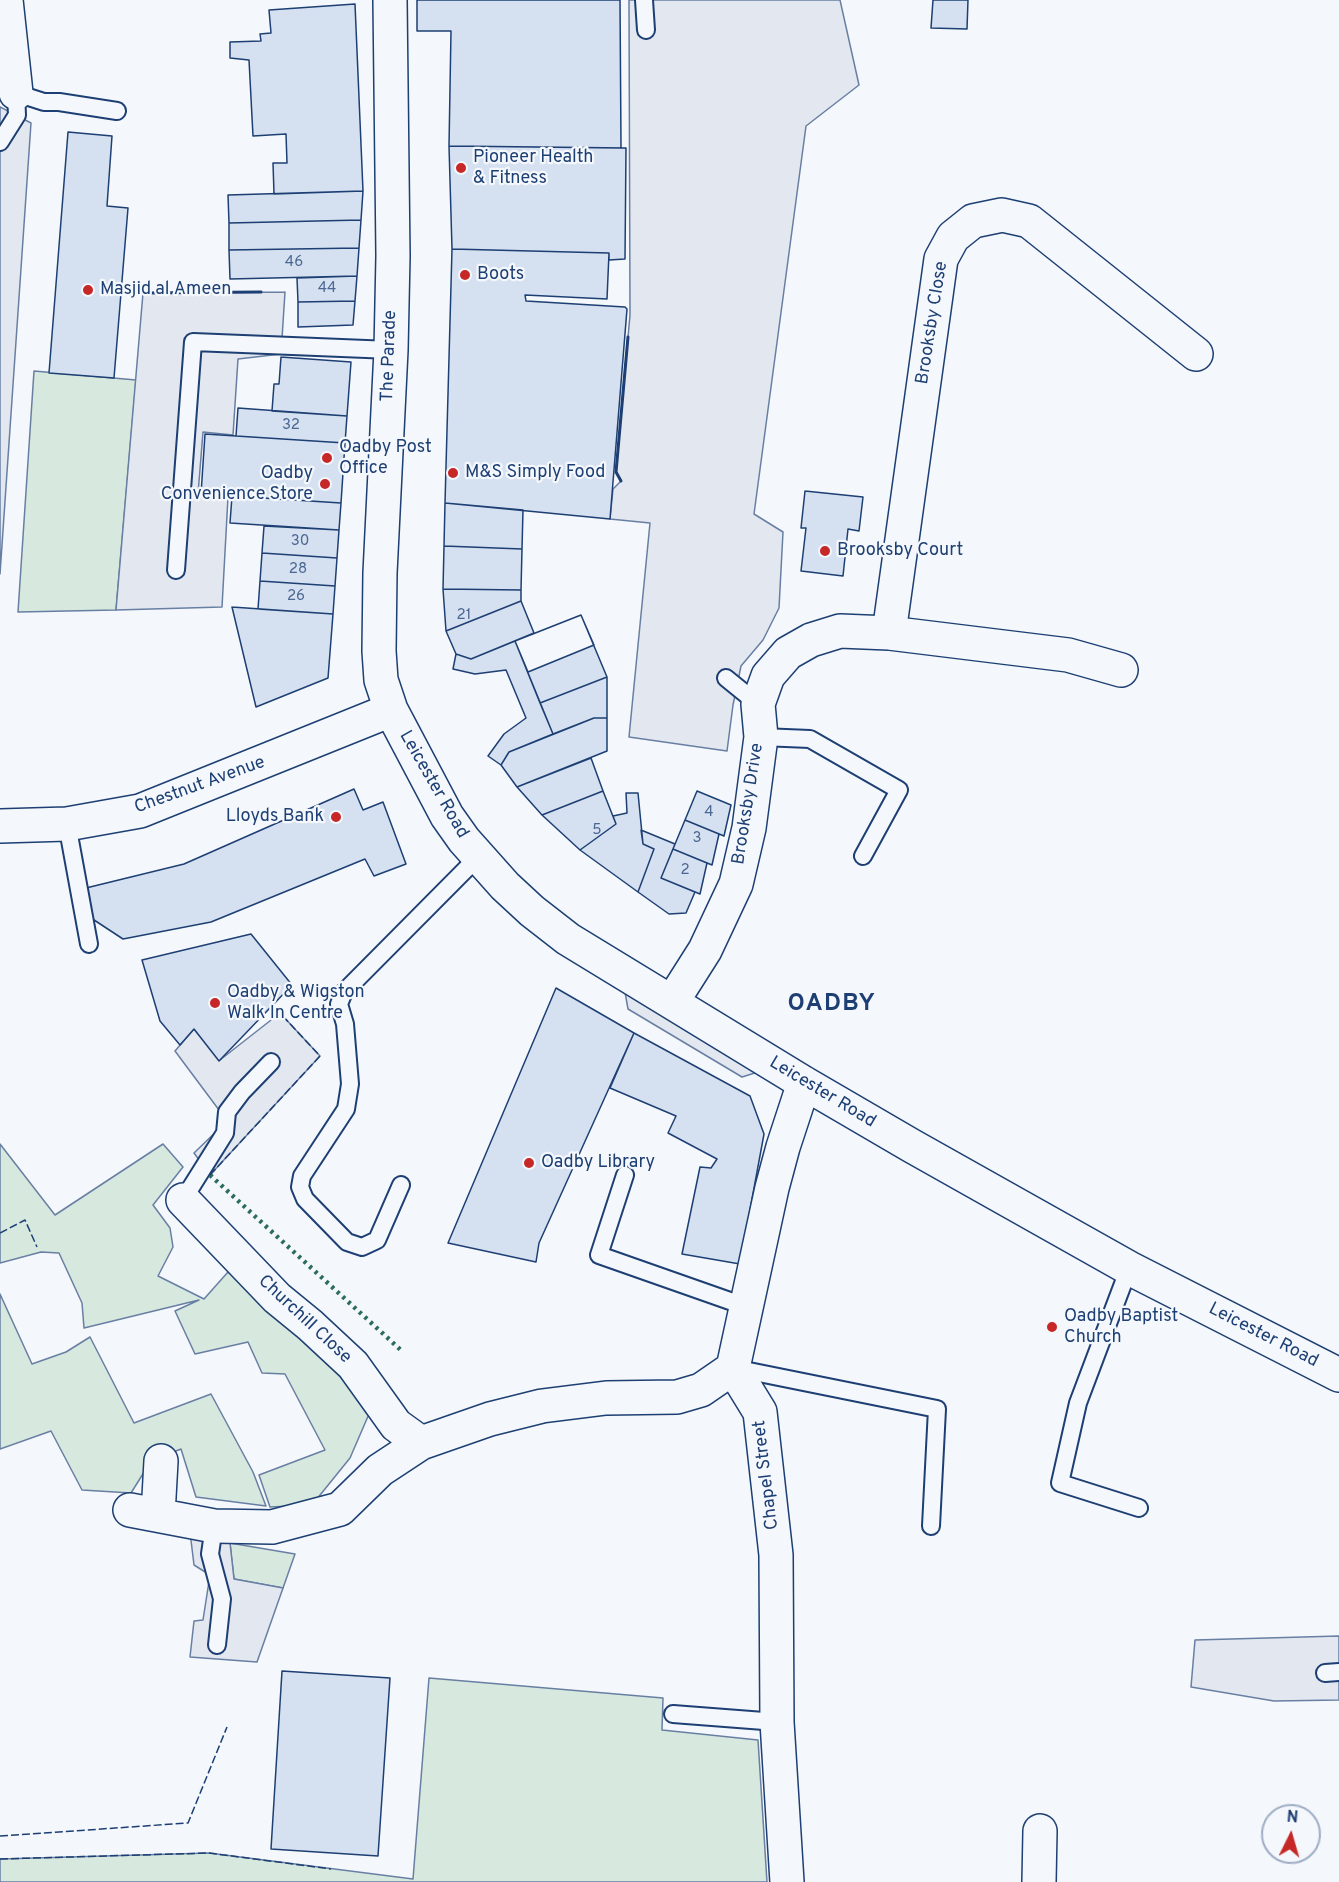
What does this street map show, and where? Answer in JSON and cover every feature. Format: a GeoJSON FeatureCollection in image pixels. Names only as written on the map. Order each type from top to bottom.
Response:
{"type":"FeatureCollection","features":[{"type":"Feature","properties":{"kind":"street"},"geometry":{"type":"LineString","coordinates":[[6,0],[16,93]]}},
{"type":"Feature","properties":{"kind":"street","name":"The Parade"},"geometry":{"type":"LineString","coordinates":[[390,0],[393,256],[379,651],[381,680],[391,710]]}},
{"type":"Feature","properties":{"kind":"street","name":"Brooksby Close"},"geometry":{"type":"LineString","coordinates":[[889,633],[941,259],[952,237],[973,221],[1002,215],[1029,221],[1196,354]]}},
{"type":"Feature","properties":{"kind":"street","name":"Brooksby Drive"},"geometry":{"type":"LineString","coordinates":[[672,1002],[705,950],[736,885],[749,828],[761,737],[758,704],[768,676],[788,653],[811,640],[840,631],[889,633],[1068,655],[1121,670]]}},
{"type":"Feature","properties":{"kind":"street","name":"Chestnut Avenue"},"geometry":{"type":"LineString","coordinates":[[0,826],[67,824],[140,811],[391,710]]}},
{"type":"Feature","properties":{"kind":"street","name":"Leicester Road"},"geometry":{"type":"LineString","coordinates":[[391,710],[447,816],[478,856],[532,911],[568,939],[804,1083],[1129,1269],[1339,1375]]}},
{"type":"Feature","properties":{"kind":"street"},"geometry":{"type":"LineString","coordinates":[[161,1461],[144,1512],[214,1526],[272,1527],[340,1509],[380,1470],[421,1443],[490,1419],[542,1406],[606,1398],[677,1397],[701,1390],[733,1368],[775,1178],[804,1083]]}},
{"type":"Feature","properties":{"kind":"street","name":"Churchill Close"},"geometry":{"type":"LineString","coordinates":[[183,1200],[278,1298],[353,1365],[396,1425],[421,1443]]}},
{"type":"Feature","properties":{"kind":"street","name":"Chapel Street"},"geometry":{"type":"LineString","coordinates":[[733,1368],[760,1412],[776,1555],[777,1722],[787,1882]]}},
{"type":"Feature","properties":{"kind":"street"},"geometry":{"type":"LineString","coordinates":[[1039,1882],[1040,1831]]}},
{"type":"Feature","properties":{"kind":"lane"},"geometry":{"type":"LineString","coordinates":[[644,0],[646,30]]}},
{"type":"Feature","properties":{"kind":"lane"},"geometry":{"type":"LineString","coordinates":[[0,142],[17,115],[16,93],[44,102],[59,102],[117,111]]}},
{"type":"Feature","properties":{"kind":"lane"},"geometry":{"type":"LineString","coordinates":[[176,570],[193,342],[391,350]]}},
{"type":"Feature","properties":{"kind":"lane"},"geometry":{"type":"LineString","coordinates":[[726,678],[758,704]]}},
{"type":"Feature","properties":{"kind":"lane"},"geometry":{"type":"LineString","coordinates":[[761,737],[810,739],[899,790],[863,856]]}},
{"type":"Feature","properties":{"kind":"lane"},"geometry":{"type":"LineString","coordinates":[[67,824],[89,944]]}},
{"type":"Feature","properties":{"kind":"lane"},"geometry":{"type":"LineString","coordinates":[[401,1185],[377,1240],[362,1247],[348,1242],[305,1199],[300,1187],[302,1176],[346,1109],[350,1084],[345,1024],[339,1004],[344,992],[478,856]]}},
{"type":"Feature","properties":{"kind":"lane"},"geometry":{"type":"LineString","coordinates":[[183,1200],[225,1133],[227,1112],[242,1092],[271,1062]]}},
{"type":"Feature","properties":{"kind":"lane"},"geometry":{"type":"LineString","coordinates":[[625,1175],[599,1255],[747,1307]]}},
{"type":"Feature","properties":{"kind":"lane"},"geometry":{"type":"LineString","coordinates":[[1129,1269],[1078,1403],[1060,1483],[1139,1508]]}},
{"type":"Feature","properties":{"kind":"lane"},"geometry":{"type":"LineString","coordinates":[[733,1368],[937,1409],[932,1526]]}},
{"type":"Feature","properties":{"kind":"lane"},"geometry":{"type":"LineString","coordinates":[[214,1526],[210,1554],[222,1599],[217,1645]]}},
{"type":"Feature","properties":{"kind":"lane"},"geometry":{"type":"LineString","coordinates":[[673,1714],[777,1722]]}},
{"type":"Feature","properties":{"kind":"shaded area"},"geometry":{"type":"Polygon","coordinates":[[[629,0],[840,0],[859,85],[806,126],[754,514],[783,532],[779,608],[763,640],[741,666],[727,751],[629,737],[650,523],[610,519],[613,489],[621,481],[616,472],[630,315],[629,0]]]}},
{"type":"Feature","properties":{"kind":"shaded area"},"geometry":{"type":"Polygon","coordinates":[[[0,107],[31,123],[0,574],[0,107]]]}},
{"type":"Feature","properties":{"kind":"shaded area"},"geometry":{"type":"Polygon","coordinates":[[[285,292],[281,354],[238,359],[233,435],[203,432],[198,494],[228,497],[222,607],[116,610],[143,293],[285,292]]]}},
{"type":"Feature","properties":{"kind":"shaded area"},"geometry":{"type":"Polygon","coordinates":[[[34,371],[136,380],[116,610],[18,612],[34,371]]]}},
{"type":"Feature","properties":{"kind":"shaded area"},"geometry":{"type":"Polygon","coordinates":[[[625,992],[761,1071],[742,1077],[628,1009],[625,992]]]}},
{"type":"Feature","properties":{"kind":"shaded area"},"geometry":{"type":"Polygon","coordinates":[[[280,1013],[320,1056],[210,1175],[194,1153],[225,1123],[219,1110],[175,1051],[194,1029],[220,1060],[280,1013]]]}},
{"type":"Feature","properties":{"kind":"shaded area"},"geometry":{"type":"Polygon","coordinates":[[[0,1144],[55,1215],[163,1144],[183,1167],[153,1205],[170,1228],[173,1247],[158,1276],[204,1299],[228,1272],[313,1340],[369,1414],[350,1458],[312,1505],[270,1507],[259,1475],[325,1450],[285,1374],[262,1373],[248,1342],[195,1354],[175,1311],[199,1300],[84,1328],[82,1303],[59,1253],[41,1252],[0,1263],[0,1144]]]}},
{"type":"Feature","properties":{"kind":"shaded area"},"geometry":{"type":"Polygon","coordinates":[[[0,1294],[32,1364],[66,1352],[90,1337],[134,1423],[211,1394],[253,1472],[266,1506],[196,1497],[181,1449],[151,1461],[131,1493],[82,1490],[51,1431],[0,1449],[0,1294]]]}},
{"type":"Feature","properties":{"kind":"shaded area"},"geometry":{"type":"Polygon","coordinates":[[[190,1532],[230,1543],[234,1579],[283,1588],[257,1662],[190,1657],[194,1621],[203,1620],[210,1575],[194,1565],[190,1532]]]}},
{"type":"Feature","properties":{"kind":"shaded area"},"geometry":{"type":"Polygon","coordinates":[[[230,1543],[295,1554],[283,1588],[234,1579],[230,1543]]]}},
{"type":"Feature","properties":{"kind":"shaded area"},"geometry":{"type":"Polygon","coordinates":[[[1339,1636],[1339,1700],[1274,1701],[1191,1687],[1195,1640],[1339,1636]]]}},
{"type":"Feature","properties":{"kind":"shaded area"},"geometry":{"type":"Polygon","coordinates":[[[429,1678],[663,1698],[662,1730],[758,1740],[767,1882],[0,1882],[0,1859],[209,1853],[413,1879],[429,1678]]]}},
{"type":"Feature","properties":{"kind":"building"},"geometry":{"type":"Polygon","coordinates":[[[417,0],[620,0],[621,148],[449,146],[451,31],[417,31],[417,0]]]}},
{"type":"Feature","properties":{"kind":"building"},"geometry":{"type":"Polygon","coordinates":[[[933,0],[968,0],[967,29],[931,28],[933,0]]]}},
{"type":"Feature","properties":{"kind":"building"},"geometry":{"type":"Polygon","coordinates":[[[355,4],[363,191],[274,194],[273,163],[287,163],[286,134],[253,136],[249,60],[230,58],[230,42],[261,41],[260,34],[271,33],[269,10],[355,4]]]}},
{"type":"Feature","properties":{"kind":"building","name":"Masjid al Ameen"},"geometry":{"type":"Polygon","coordinates":[[[68,132],[112,136],[107,206],[128,208],[114,378],[49,373],[68,132]]]}},
{"type":"Feature","properties":{"kind":"building"},"geometry":{"type":"Polygon","coordinates":[[[449,146],[626,148],[625,259],[609,260],[609,253],[452,249],[449,146]]]}},
{"type":"Feature","properties":{"kind":"building"},"geometry":{"type":"Polygon","coordinates":[[[363,191],[361,220],[229,223],[228,195],[363,191]]]}},
{"type":"Feature","properties":{"kind":"building"},"geometry":{"type":"Polygon","coordinates":[[[361,220],[359,248],[229,250],[229,223],[361,220]]]}},
{"type":"Feature","properties":{"kind":"building"},"geometry":{"type":"Polygon","coordinates":[[[359,248],[357,276],[230,279],[229,250],[359,248]]]}},
{"type":"Feature","properties":{"kind":"building"},"geometry":{"type":"Polygon","coordinates":[[[452,249],[609,253],[607,299],[525,295],[526,301],[625,307],[627,309],[610,519],[445,503],[452,249]]]}},
{"type":"Feature","properties":{"kind":"building"},"geometry":{"type":"Polygon","coordinates":[[[357,276],[355,301],[298,302],[297,278],[357,276]]]}},
{"type":"Feature","properties":{"kind":"building"},"geometry":{"type":"Polygon","coordinates":[[[355,301],[353,325],[298,327],[298,302],[355,301]]]}},
{"type":"Feature","properties":{"kind":"building"},"geometry":{"type":"Polygon","coordinates":[[[281,357],[351,362],[347,416],[272,411],[274,384],[279,384],[281,357]]]}},
{"type":"Feature","properties":{"kind":"building"},"geometry":{"type":"Polygon","coordinates":[[[238,408],[347,416],[345,443],[236,436],[238,408]]]}},
{"type":"Feature","properties":{"kind":"building"},"geometry":{"type":"Polygon","coordinates":[[[205,434],[345,443],[341,503],[201,494],[205,434]]]}},
{"type":"Feature","properties":{"kind":"building","name":"Brooksby Court"},"geometry":{"type":"Polygon","coordinates":[[[805,491],[863,497],[859,531],[848,529],[843,576],[801,571],[806,528],[801,528],[805,491]]]}},
{"type":"Feature","properties":{"kind":"building"},"geometry":{"type":"Polygon","coordinates":[[[232,496],[341,503],[339,530],[230,523],[232,496]]]}},
{"type":"Feature","properties":{"kind":"building"},"geometry":{"type":"Polygon","coordinates":[[[445,503],[523,510],[522,549],[444,546],[445,503]]]}},
{"type":"Feature","properties":{"kind":"building"},"geometry":{"type":"Polygon","coordinates":[[[264,526],[339,530],[337,558],[262,553],[264,526]]]}},
{"type":"Feature","properties":{"kind":"building"},"geometry":{"type":"Polygon","coordinates":[[[444,546],[522,549],[521,590],[443,589],[444,546]]]}},
{"type":"Feature","properties":{"kind":"building"},"geometry":{"type":"Polygon","coordinates":[[[262,553],[337,558],[335,586],[260,581],[262,553]]]}},
{"type":"Feature","properties":{"kind":"building"},"geometry":{"type":"Polygon","coordinates":[[[260,581],[335,586],[333,614],[258,609],[260,581]]]}},
{"type":"Feature","properties":{"kind":"building"},"geometry":{"type":"Polygon","coordinates":[[[443,589],[521,590],[521,601],[446,631],[443,589]]]}},
{"type":"Feature","properties":{"kind":"building"},"geometry":{"type":"Polygon","coordinates":[[[521,601],[534,633],[471,659],[456,654],[446,631],[521,601]]]}},
{"type":"Feature","properties":{"kind":"building"},"geometry":{"type":"Polygon","coordinates":[[[232,607],[333,614],[328,678],[256,707],[232,607]]]}},
{"type":"Feature","properties":{"kind":"building"},"geometry":{"type":"Polygon","coordinates":[[[581,615],[607,677],[540,703],[515,641],[581,615]]]}},
{"type":"Feature","properties":{"kind":"building"},"geometry":{"type":"Polygon","coordinates":[[[581,615],[594,645],[528,672],[515,641],[581,615]]]}},
{"type":"Feature","properties":{"kind":"building"},"geometry":{"type":"Polygon","coordinates":[[[515,641],[553,734],[509,752],[501,765],[488,756],[504,734],[526,718],[506,670],[475,674],[453,669],[456,654],[471,659],[515,641]]]}},
{"type":"Feature","properties":{"kind":"building"},"geometry":{"type":"Polygon","coordinates":[[[607,677],[607,718],[594,718],[553,734],[540,703],[607,677]]]}},
{"type":"Feature","properties":{"kind":"building"},"geometry":{"type":"Polygon","coordinates":[[[594,718],[607,718],[607,751],[517,787],[501,765],[509,752],[594,718]]]}},
{"type":"Feature","properties":{"kind":"building"},"geometry":{"type":"Polygon","coordinates":[[[591,758],[603,791],[542,815],[517,787],[591,758]]]}},
{"type":"Feature","properties":{"kind":"building"},"geometry":{"type":"Polygon","coordinates":[[[354,789],[363,810],[383,802],[406,864],[374,876],[365,859],[211,922],[123,939],[91,918],[86,888],[184,864],[354,789]]]}},
{"type":"Feature","properties":{"kind":"building"},"geometry":{"type":"Polygon","coordinates":[[[603,791],[616,824],[580,850],[542,815],[603,791]]]}},
{"type":"Feature","properties":{"kind":"building"},"geometry":{"type":"Polygon","coordinates":[[[697,791],[731,805],[724,836],[685,820],[697,791]]]}},
{"type":"Feature","properties":{"kind":"building"},"geometry":{"type":"Polygon","coordinates":[[[626,793],[638,793],[643,844],[654,849],[638,892],[580,850],[616,824],[613,816],[627,813],[626,793]]]}},
{"type":"Feature","properties":{"kind":"building"},"geometry":{"type":"Polygon","coordinates":[[[685,820],[719,834],[712,865],[673,849],[685,820]]]}},
{"type":"Feature","properties":{"kind":"building"},"geometry":{"type":"Polygon","coordinates":[[[641,830],[675,844],[661,878],[695,892],[686,913],[669,914],[638,892],[654,849],[643,844],[641,830]]]}},
{"type":"Feature","properties":{"kind":"building"},"geometry":{"type":"Polygon","coordinates":[[[673,849],[707,863],[700,894],[661,878],[673,849]]]}},
{"type":"Feature","properties":{"kind":"building","name":"Oadby & Wigston Walk In Centre"},"geometry":{"type":"Polygon","coordinates":[[[251,934],[292,985],[219,1061],[194,1029],[180,1045],[160,1021],[142,960],[251,934]]]}},
{"type":"Feature","properties":{"kind":"building","name":"Oadby Library"},"geometry":{"type":"Polygon","coordinates":[[[556,988],[634,1033],[539,1243],[536,1262],[448,1243],[556,988]]]}},
{"type":"Feature","properties":{"kind":"building"},"geometry":{"type":"Polygon","coordinates":[[[634,1033],[750,1096],[764,1134],[740,1264],[682,1254],[700,1167],[711,1168],[717,1159],[668,1133],[676,1116],[610,1088],[634,1033]]]}},
{"type":"Feature","properties":{"kind":"building"},"geometry":{"type":"Polygon","coordinates":[[[282,1671],[390,1678],[378,1856],[271,1849],[282,1671]]]}},
{"type":"Feature","properties":{"kind":"hedge"},"geometry":{"type":"LineString","coordinates":[[210,1175],[403,1352]]}},
{"type":"Feature","properties":{"kind":"fence"},"geometry":{"type":"LineString","coordinates":[[210,1175],[320,1056],[280,1013]]}},
{"type":"Feature","properties":{"kind":"fence"},"geometry":{"type":"LineString","coordinates":[[0,1233],[25,1220],[37,1247]]}},
{"type":"Feature","properties":{"kind":"fence"},"geometry":{"type":"LineString","coordinates":[[0,1836],[188,1823],[227,1727]]}},
{"type":"Feature","properties":{"kind":"fence"},"geometry":{"type":"LineString","coordinates":[[0,1859],[209,1853],[331,1869]]}},
{"type":"Feature","properties":{"kind":"wall"},"geometry":{"type":"LineString","coordinates":[[143,293],[261,292]]}},
{"type":"Feature","properties":{"kind":"wall"},"geometry":{"type":"LineString","coordinates":[[621,481],[616,472],[628,337]]}},
{"type":"Feature","properties":{"kind":"place","name":"Pioneer Health & Fitness"},"geometry":{"type":"Point","coordinates":[461,168]}},
{"type":"Feature","properties":{"kind":"place","name":"Boots"},"geometry":{"type":"Point","coordinates":[465,275]}},
{"type":"Feature","properties":{"kind":"place","name":"Masjid al Ameen"},"geometry":{"type":"Point","coordinates":[88,290]}},
{"type":"Feature","properties":{"kind":"place","name":"Oadby Post Office"},"geometry":{"type":"Point","coordinates":[327,458]}},
{"type":"Feature","properties":{"kind":"place","name":"M&S Simply Food"},"geometry":{"type":"Point","coordinates":[453,473]}},
{"type":"Feature","properties":{"kind":"place","name":"Oadby Convenience Store"},"geometry":{"type":"Point","coordinates":[325,484]}},
{"type":"Feature","properties":{"kind":"place","name":"Brooksby Court"},"geometry":{"type":"Point","coordinates":[825,551]}},
{"type":"Feature","properties":{"kind":"place","name":"Lloyds Bank"},"geometry":{"type":"Point","coordinates":[336,817]}},
{"type":"Feature","properties":{"kind":"place","name":"Oadby & Wigston Walk In Centre"},"geometry":{"type":"Point","coordinates":[215,1003]}},
{"type":"Feature","properties":{"kind":"place","name":"Oadby Library"},"geometry":{"type":"Point","coordinates":[529,1163]}},
{"type":"Feature","properties":{"kind":"place","name":"Oadby Baptist Church"},"geometry":{"type":"Point","coordinates":[1052,1327]}},
{"type":"Feature","properties":{"kind":"district","name":"OADBY"},"geometry":{"type":"Point","coordinates":[832,1005]}}]}
